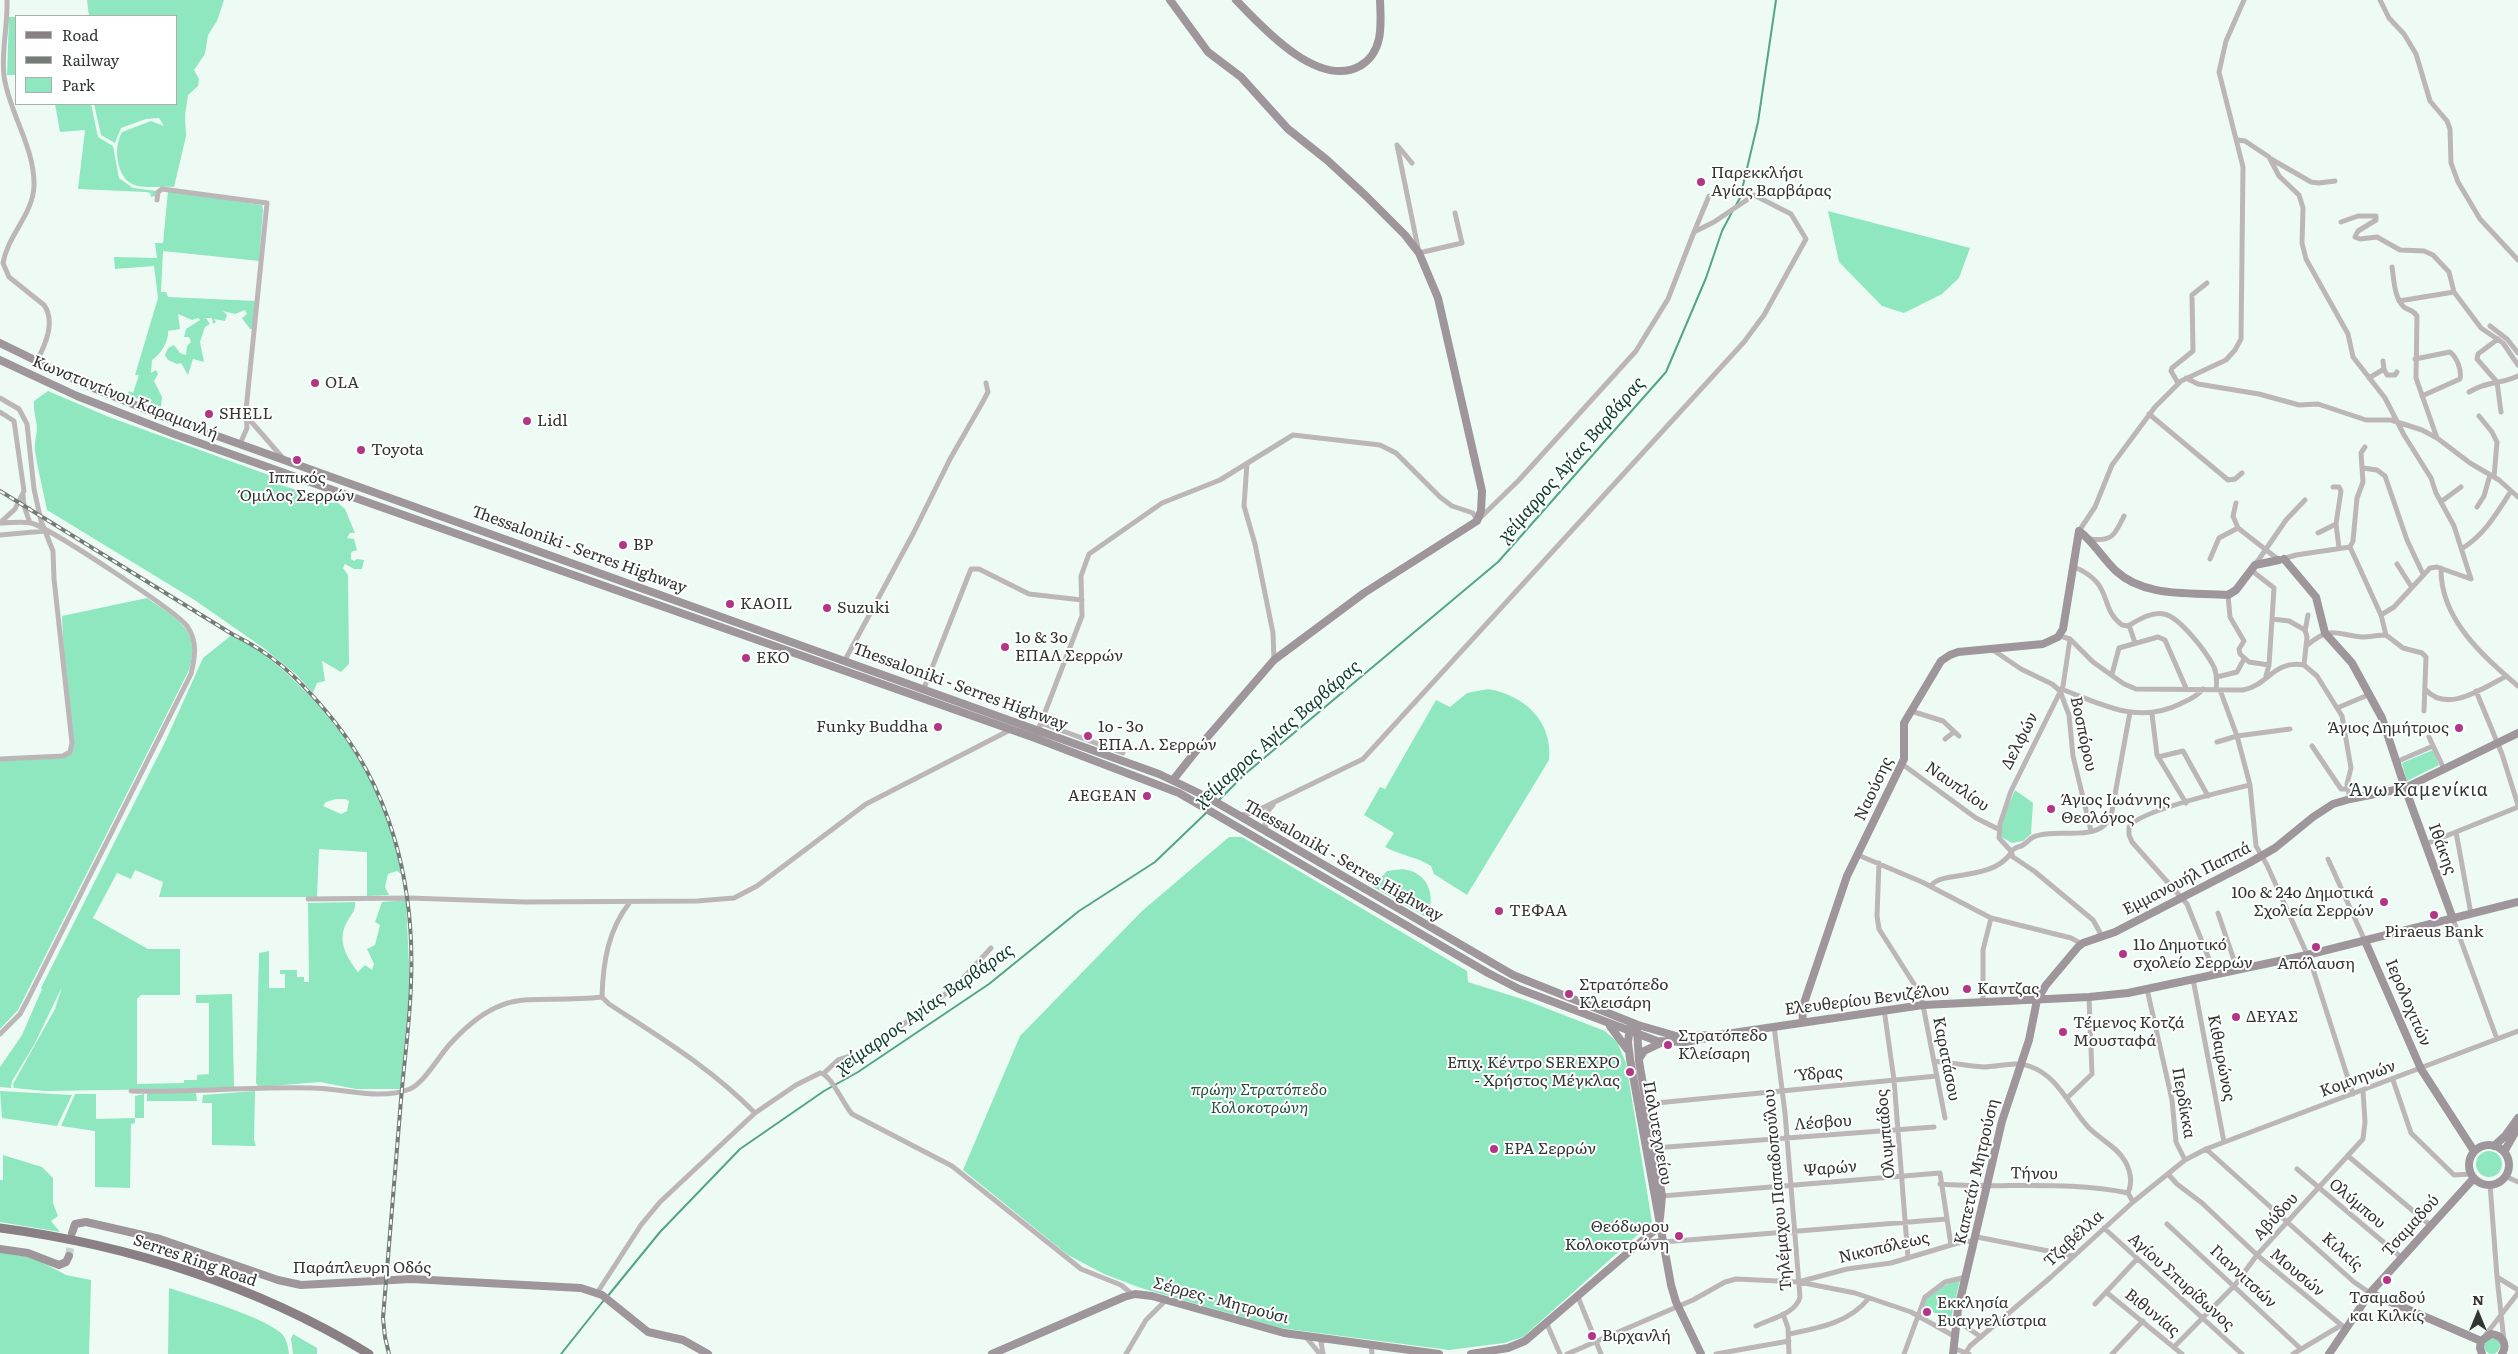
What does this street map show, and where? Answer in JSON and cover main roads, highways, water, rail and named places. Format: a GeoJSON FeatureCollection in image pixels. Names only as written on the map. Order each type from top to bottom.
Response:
{"type":"FeatureCollection","features":[{"type":"Feature","properties":{"kind":"main road","name":"Serres Ring Road"},"geometry":{"type":"LineString","coordinates":[[0,1228],[124,1252],[177,1267],[237,1289],[308,1321],[369,1354]]}},
{"type":"Feature","properties":{"kind":"waterway","name":"χείμαρρος Αγίας Βαρβάρας"},"geometry":{"type":"LineString","coordinates":[[1736,205],[1740,198],[1758,122],[1776,0]]}},
{"type":"Feature","properties":{"kind":"waterway","name":"χείμαρρος Αγίας Βαρβάρας"},"geometry":{"type":"LineString","coordinates":[[1218,801],[1245,774],[1498,562],[1666,372],[1706,278],[1722,231],[1732,212]]}},
{"type":"Feature","properties":{"kind":"waterway","name":"χείμαρρος Αγίας Βαρβάρας"},"geometry":{"type":"LineString","coordinates":[[607,1297],[660,1232],[740,1149],[824,1091],[858,1072],[989,984],[1079,911],[1155,862],[1206,813]]}},
{"type":"Feature","properties":{"kind":"waterway","name":"χείμαρρος Αγίας Βαρβάρας"},"geometry":{"type":"LineString","coordinates":[[561,1354],[604,1300]]}},
{"type":"Feature","properties":{"kind":"tunnel"},"geometry":{"type":"LineString","coordinates":[[69,1256],[72,1235]]}},
{"type":"Feature","properties":{"kind":"railway"},"geometry":{"type":"LineString","coordinates":[[0,491],[260,650],[294,676],[348,739],[367,771],[382,804],[394,838],[403,873],[409,909],[411,946],[409,1012],[383,1318],[389,1354]]}},
{"type":"Feature","properties":{"kind":"place","name":"Παρεκκλήσι Αγίας Βαρβάρας"},"geometry":{"type":"Point","coordinates":[1701,182]}},
{"type":"Feature","properties":{"kind":"place","name":"OLA"},"geometry":{"type":"Point","coordinates":[315,383]}},
{"type":"Feature","properties":{"kind":"place","name":"SHELL"},"geometry":{"type":"Point","coordinates":[209,414]}},
{"type":"Feature","properties":{"kind":"place","name":"Lidl"},"geometry":{"type":"Point","coordinates":[527,421]}},
{"type":"Feature","properties":{"kind":"place","name":"Toyota"},"geometry":{"type":"Point","coordinates":[361,450]}},
{"type":"Feature","properties":{"kind":"place","name":"Ιππικός Όμιλος Σερρών"},"geometry":{"type":"Point","coordinates":[297,460]}},
{"type":"Feature","properties":{"kind":"place","name":"BP"},"geometry":{"type":"Point","coordinates":[623,545]}},
{"type":"Feature","properties":{"kind":"place","name":"KAOIL"},"geometry":{"type":"Point","coordinates":[730,604]}},
{"type":"Feature","properties":{"kind":"place","name":"Suzuki"},"geometry":{"type":"Point","coordinates":[827,608]}},
{"type":"Feature","properties":{"kind":"place","name":"1ο & 3ο ΕΠΑΛ Σερρών"},"geometry":{"type":"Point","coordinates":[1005,647]}},
{"type":"Feature","properties":{"kind":"place","name":"EKO"},"geometry":{"type":"Point","coordinates":[746,658]}},
{"type":"Feature","properties":{"kind":"place","name":"Funky Buddha"},"geometry":{"type":"Point","coordinates":[938,727]}},
{"type":"Feature","properties":{"kind":"place","name":"Άγιος Δημήτριος"},"geometry":{"type":"Point","coordinates":[2459,728]}},
{"type":"Feature","properties":{"kind":"place","name":"1ο - 3ο ΕΠΑ.Λ. Σερρών"},"geometry":{"type":"Point","coordinates":[1088,736]}},
{"type":"Feature","properties":{"kind":"place","name":"AEGEAN"},"geometry":{"type":"Point","coordinates":[1147,796]}},
{"type":"Feature","properties":{"kind":"place","name":"Άγιος Ιωάννης Θεολόγος"},"geometry":{"type":"Point","coordinates":[2051,809]}},
{"type":"Feature","properties":{"kind":"place","name":"10ο & 24ο Δημοτικά Σχολεία Σερρών"},"geometry":{"type":"Point","coordinates":[2384,902]}},
{"type":"Feature","properties":{"kind":"place","name":"ΤΕΦΑΑ"},"geometry":{"type":"Point","coordinates":[1499,911]}},
{"type":"Feature","properties":{"kind":"place","name":"Piraeus Bank"},"geometry":{"type":"Point","coordinates":[2434,915]}},
{"type":"Feature","properties":{"kind":"place","name":"Απόλαυση"},"geometry":{"type":"Point","coordinates":[2316,947]}},
{"type":"Feature","properties":{"kind":"place","name":"11ο Δημοτικό σχολείο Σερρών"},"geometry":{"type":"Point","coordinates":[2123,954]}},
{"type":"Feature","properties":{"kind":"place","name":"Καντζας"},"geometry":{"type":"Point","coordinates":[1967,989]}},
{"type":"Feature","properties":{"kind":"place","name":"Στρατόπεδο Κλεισάρη"},"geometry":{"type":"Point","coordinates":[1569,994]}},
{"type":"Feature","properties":{"kind":"place","name":"ΔΕΥΑΣ"},"geometry":{"type":"Point","coordinates":[2236,1017]}},
{"type":"Feature","properties":{"kind":"place","name":"Τέμενος Κοτζά Μουσταφά"},"geometry":{"type":"Point","coordinates":[2063,1032]}},
{"type":"Feature","properties":{"kind":"place","name":"Στρατόπεδο Κλείσαρη"},"geometry":{"type":"Point","coordinates":[1668,1045]}},
{"type":"Feature","properties":{"kind":"place","name":"Επιχ. Κέντρο SEREXPO - Χρήστος Μέγκλας"},"geometry":{"type":"Point","coordinates":[1630,1072]}},
{"type":"Feature","properties":{"kind":"place","name":"ΕΡΑ Σερρών"},"geometry":{"type":"Point","coordinates":[1494,1149]}},
{"type":"Feature","properties":{"kind":"place","name":"Θεόδωρου Κολοκοτρώνη"},"geometry":{"type":"Point","coordinates":[1679,1236]}},
{"type":"Feature","properties":{"kind":"place","name":"Τσαμαδού και Κιλκίς"},"geometry":{"type":"Point","coordinates":[2387,1280]}},
{"type":"Feature","properties":{"kind":"place","name":"Εκκλησία Ευαγγελίστρια"},"geometry":{"type":"Point","coordinates":[1927,1312]}},
{"type":"Feature","properties":{"kind":"place","name":"Βιρχανλή"},"geometry":{"type":"Point","coordinates":[1592,1336]}},
{"type":"Feature","properties":{"kind":"district","name":"Άνω Καμενίκια"},"geometry":{"type":"Point","coordinates":[2419,791]}},
{"type":"Feature","properties":{"kind":"park label","name":"πρώην Στρατόπεδο Κολοκοτρώνη"},"geometry":{"type":"Point","coordinates":[1259,1099]}}]}
